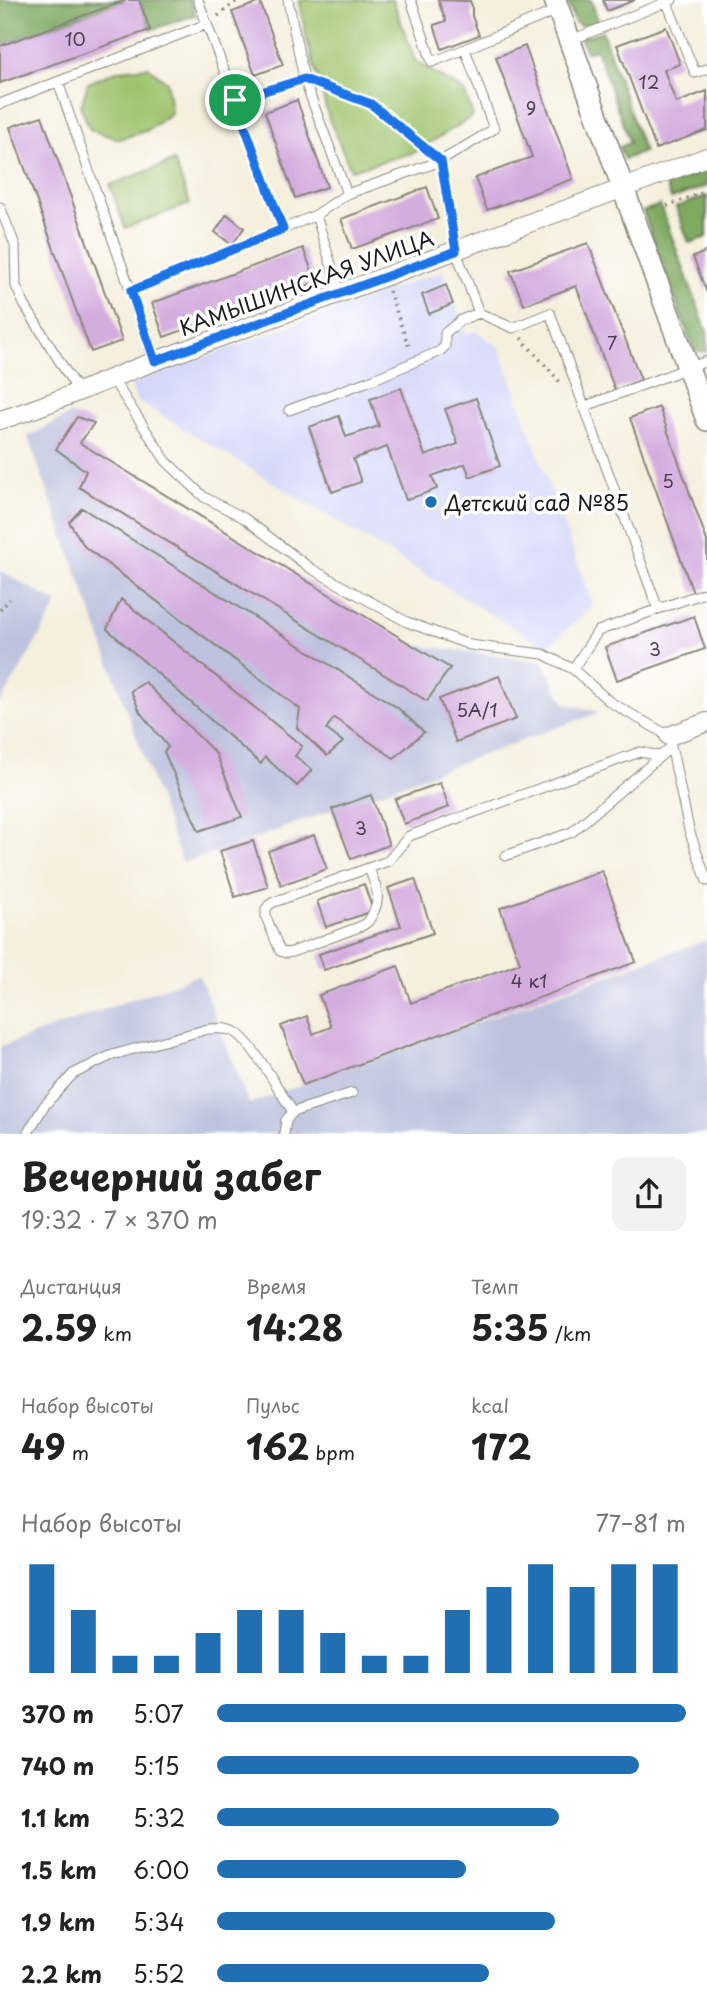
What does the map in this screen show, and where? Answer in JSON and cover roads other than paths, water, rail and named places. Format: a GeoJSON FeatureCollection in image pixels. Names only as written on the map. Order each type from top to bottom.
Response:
{"type":"FeatureCollection","features":[{"type":"Feature","properties":{"kind":"street"},"geometry":{"type":"LineString","coordinates":[[557,5],[624,187],[697,365],[707,420]]}},
{"type":"Feature","properties":{"kind":"street","name":"КАМЫШИНСКАЯ УЛИЦА"},"geometry":{"type":"LineString","coordinates":[[0,420],[707,157]]}},
{"type":"Feature","properties":{"kind":"street"},"geometry":{"type":"LineString","coordinates":[[670,741],[707,722]]}},
{"type":"Feature","properties":{"kind":"lane"},"geometry":{"type":"LineString","coordinates":[[198,0],[283,229]]}},
{"type":"Feature","properties":{"kind":"lane"},"geometry":{"type":"LineString","coordinates":[[288,0],[304,79],[347,194]]}},
{"type":"Feature","properties":{"kind":"lane"},"geometry":{"type":"LineString","coordinates":[[411,0],[432,62],[557,5]]}},
{"type":"Feature","properties":{"kind":"lane"},"geometry":{"type":"LineString","coordinates":[[569,41],[668,1],[695,73],[707,69]]}},
{"type":"Feature","properties":{"kind":"lane"},"geometry":{"type":"LineString","coordinates":[[0,104],[207,24]]}},
{"type":"Feature","properties":{"kind":"lane"},"geometry":{"type":"LineString","coordinates":[[131,291],[316,215],[347,194],[441,161],[494,129],[465,49]]}},
{"type":"Feature","properties":{"kind":"lane"},"geometry":{"type":"LineString","coordinates":[[58,82],[155,361]]}},
{"type":"Feature","properties":{"kind":"lane"},"geometry":{"type":"LineString","coordinates":[[441,161],[456,251],[480,313],[513,328],[550,313],[658,609]]}},
{"type":"Feature","properties":{"kind":"lane"},"geometry":{"type":"LineString","coordinates":[[0,206],[15,245],[16,286],[24,304],[78,391]]}},
{"type":"Feature","properties":{"kind":"lane"},"geometry":{"type":"LineString","coordinates":[[316,215],[340,294]]}},
{"type":"Feature","properties":{"kind":"lane"},"geometry":{"type":"LineString","coordinates":[[289,410],[374,379],[444,349],[447,330],[461,320],[480,313]]}},
{"type":"Feature","properties":{"kind":"lane"},"geometry":{"type":"LineString","coordinates":[[583,407],[697,365]]}},
{"type":"Feature","properties":{"kind":"lane"},"geometry":{"type":"LineString","coordinates":[[112,378],[166,461],[204,497],[244,518],[310,568],[407,622],[470,645],[543,654],[573,669],[610,702],[670,741],[689,830],[707,881]]}},
{"type":"Feature","properties":{"kind":"lane"},"geometry":{"type":"LineString","coordinates":[[573,669],[598,631],[707,592]]}},
{"type":"Feature","properties":{"kind":"lane"},"geometry":{"type":"LineString","coordinates":[[505,856],[572,832],[660,756],[670,741]]}},
{"type":"Feature","properties":{"kind":"lane"},"geometry":{"type":"LineString","coordinates":[[369,868],[379,896],[369,921],[292,952],[280,951],[265,909],[269,905],[388,860],[409,836],[640,752],[660,756]]}},
{"type":"Feature","properties":{"kind":"lane"},"geometry":{"type":"LineString","coordinates":[[27,1134],[44,1106],[73,1074],[111,1055],[208,1029],[224,1028],[237,1032],[250,1046],[293,1112]]}},
{"type":"Feature","properties":{"kind":"lane"},"geometry":{"type":"LineString","coordinates":[[284,1134],[286,1120],[293,1112],[352,1093]]}},
{"type":"Feature","properties":{"kind":"place","name":"Детский сад №85"},"geometry":{"type":"Point","coordinates":[431,502]}}]}
